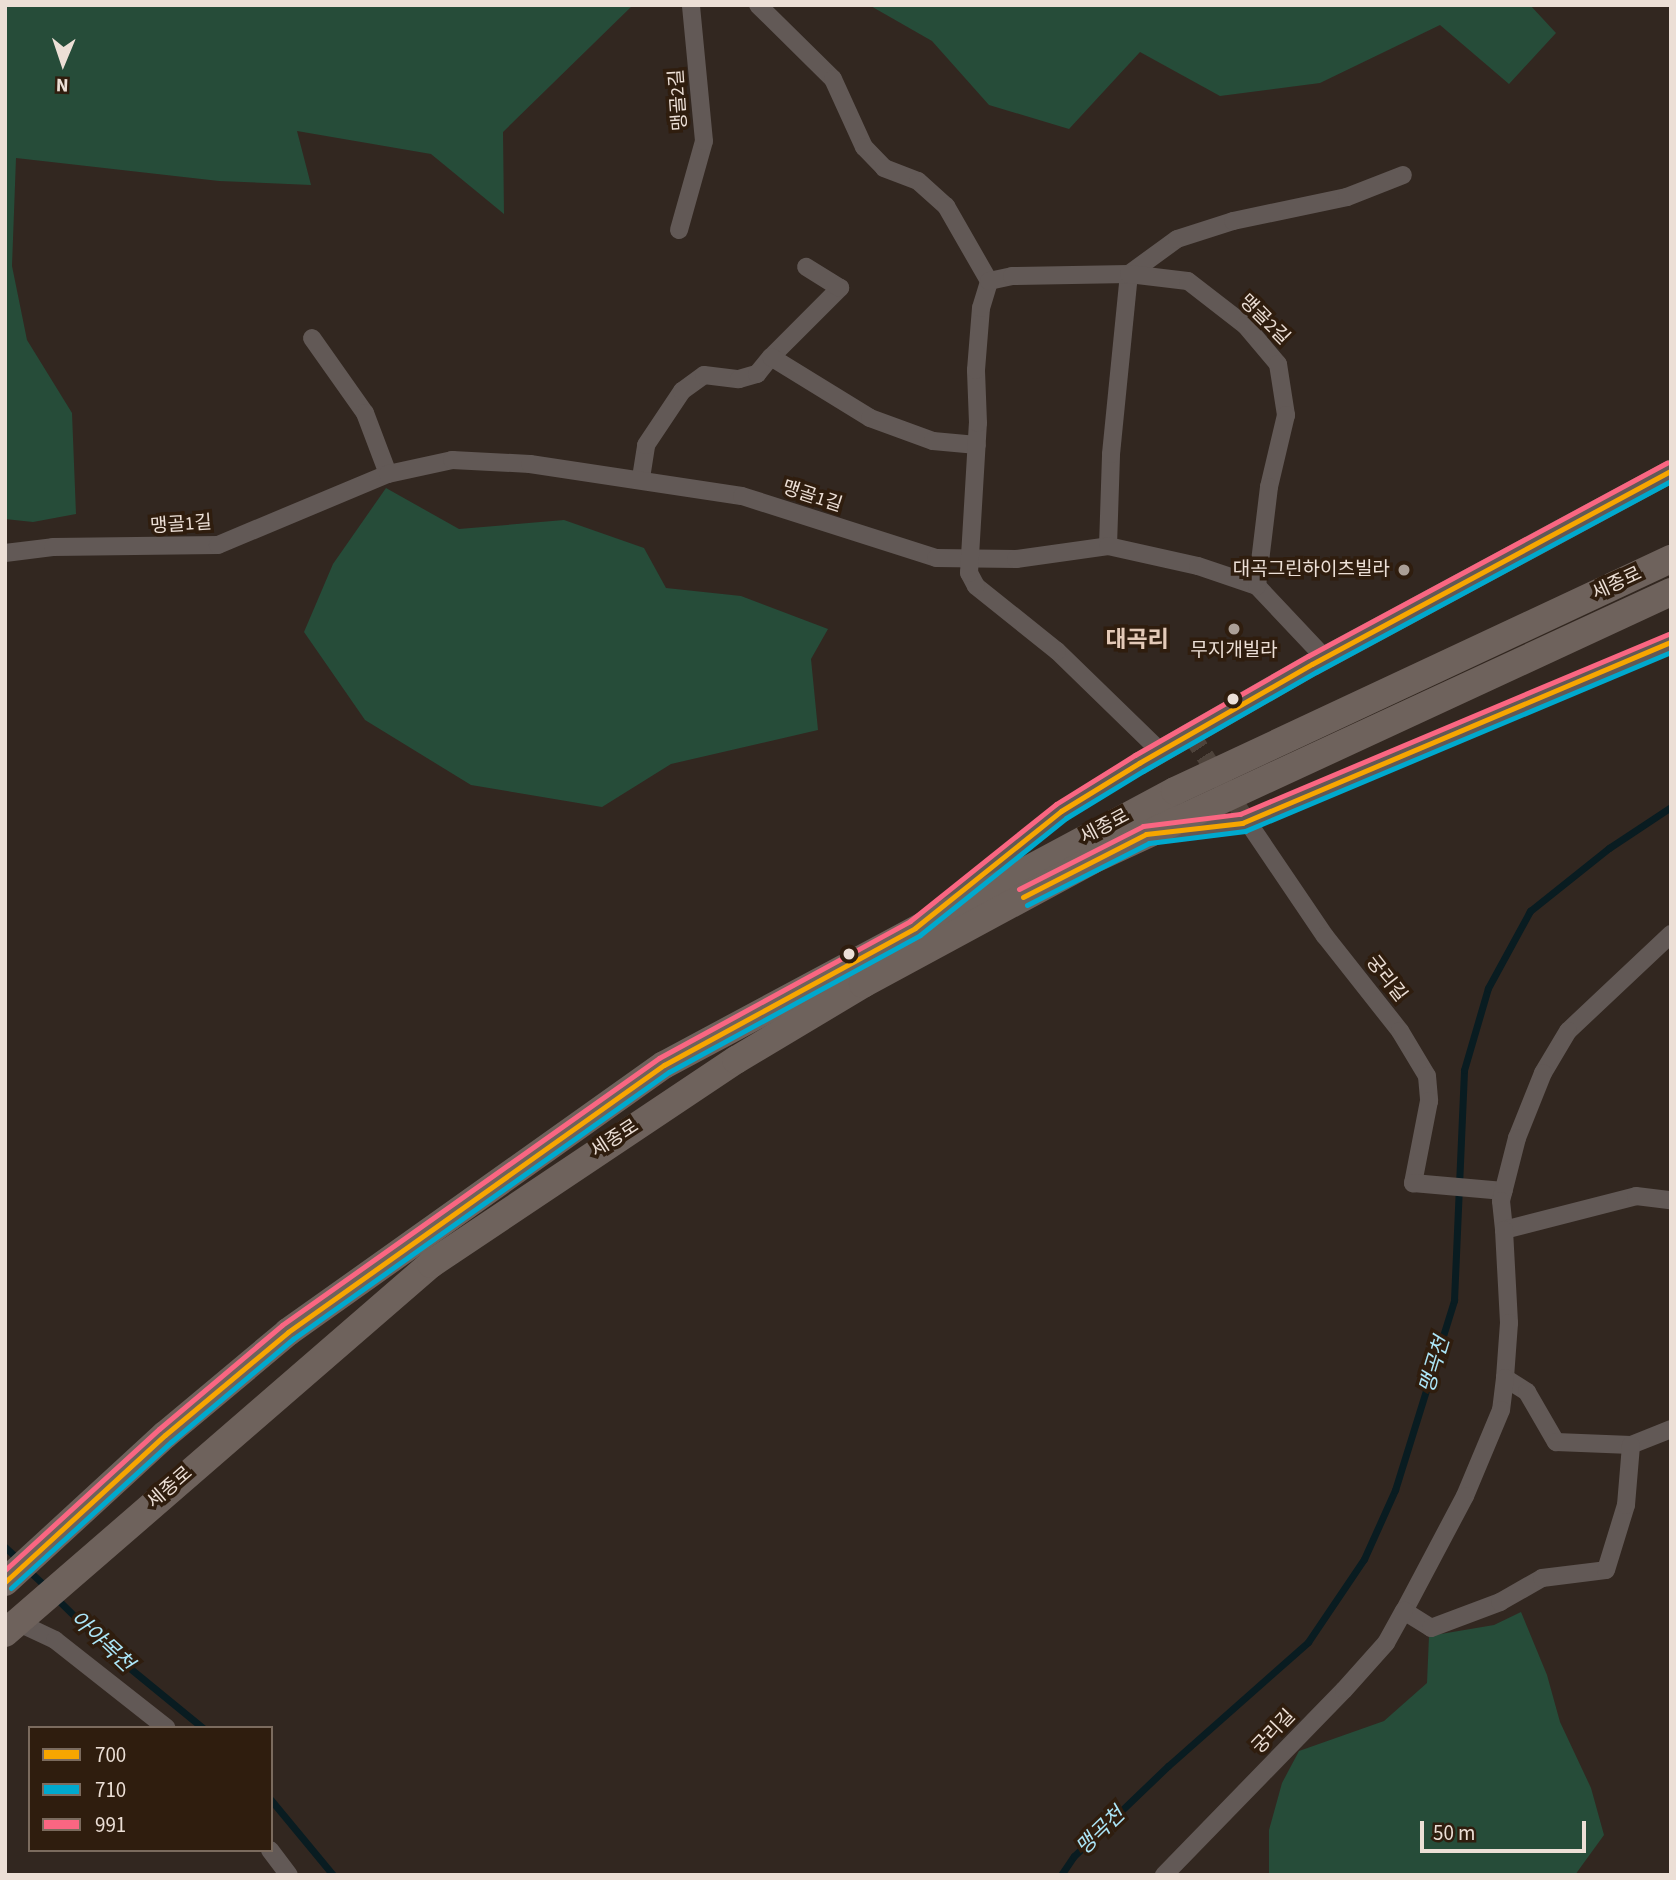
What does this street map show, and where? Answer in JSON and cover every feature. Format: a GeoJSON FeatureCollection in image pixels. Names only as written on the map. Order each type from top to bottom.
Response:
{"type":"FeatureCollection","features":[{"type":"Feature","properties":{"kind":"main road","name":"세종로"},"geometry":{"type":"LineString","coordinates":[[5,1582],[38,1550],[288,1332],[664,1065],[915,928],[1175,791],[1671,559]]}},
{"type":"Feature","properties":{"kind":"main road","name":"세종로"},"geometry":{"type":"LineString","coordinates":[[19,1620],[72,1571],[431,1264],[563,1174],[863,984],[1146,834],[1671,592]]}},
{"type":"Feature","properties":{"kind":"street","name":"맹골2길"},"geometry":{"type":"LineString","coordinates":[[679,230],[704,141],[691,5]]}},
{"type":"Feature","properties":{"kind":"street"},"geometry":{"type":"LineString","coordinates":[[758,5],[833,79],[864,147],[884,168],[918,181],[946,206],[989,281],[981,308],[976,370],[977,445],[969,573],[976,586],[1092,682],[1160,751]]}},
{"type":"Feature","properties":{"kind":"street"},"geometry":{"type":"LineString","coordinates":[[1108,546],[1111,454],[1129,274],[1177,239],[1233,221],[1347,197],[1403,175]]}},
{"type":"Feature","properties":{"kind":"street"},"geometry":{"type":"LineString","coordinates":[[641,478],[646,445],[682,391],[704,375],[739,379],[757,374],[840,289],[806,267]]}},
{"type":"Feature","properties":{"kind":"street","name":"맹골2길"},"geometry":{"type":"LineString","coordinates":[[989,281],[1013,276],[1129,274],[1188,281],[1245,325],[1278,365],[1286,415],[1269,487],[1257,586]]}},
{"type":"Feature","properties":{"kind":"street"},"geometry":{"type":"LineString","coordinates":[[312,338],[365,413],[388,474]]}},
{"type":"Feature","properties":{"kind":"street"},"geometry":{"type":"LineString","coordinates":[[771,358],[870,418],[933,441],[977,445]]}},
{"type":"Feature","properties":{"kind":"street","name":"맹골1길"},"geometry":{"type":"LineString","coordinates":[[5,553],[53,547],[218,545],[388,474],[452,460],[530,464],[641,478],[742,496],[936,558],[970,556],[1016,559],[1108,546],[1198,566],[1257,586],[1324,657]]}},
{"type":"Feature","properties":{"kind":"street"},"geometry":{"type":"LineString","coordinates":[[915,928],[1061,811],[1139,763],[1324,657],[1671,471]]}},
{"type":"Feature","properties":{"kind":"street"},"geometry":{"type":"LineString","coordinates":[[1146,834],[1247,821],[1671,642]]}},
{"type":"Feature","properties":{"kind":"street","name":"궁리길"},"geometry":{"type":"LineString","coordinates":[[1247,821],[1325,936],[1400,1031],[1427,1076],[1429,1101],[1413,1183],[1504,1191]]}},
{"type":"Feature","properties":{"kind":"street","name":"궁리길"},"geometry":{"type":"LineString","coordinates":[[1164,1875],[1344,1690],[1386,1643],[1404,1611],[1465,1496],[1501,1410],[1509,1323],[1504,1191],[1517,1138],[1543,1073],[1569,1031],[1671,934]]}},
{"type":"Feature","properties":{"kind":"street"},"geometry":{"type":"LineString","coordinates":[[1504,1230],[1636,1196],[1671,1200]]}},
{"type":"Feature","properties":{"kind":"street"},"geometry":{"type":"LineString","coordinates":[[1506,1378],[1527,1392],[1556,1442],[1631,1445],[1671,1429]]}},
{"type":"Feature","properties":{"kind":"street"},"geometry":{"type":"LineString","coordinates":[[1404,1611],[1431,1628],[1500,1602],[1542,1578],[1606,1570],[1626,1505],[1631,1445]]}},
{"type":"Feature","properties":{"kind":"street","name":"세종로"},"geometry":{"type":"LineString","coordinates":[[19,1620],[55,1640],[164,1726]]}},
{"type":"Feature","properties":{"kind":"street"},"geometry":{"type":"LineString","coordinates":[[272,1852],[289,1875]]}},
{"type":"Feature","properties":{"kind":"green space"},"geometry":{"type":"Polygon","coordinates":[[[5,5],[632,6],[503,132],[504,214],[431,154],[297,131],[311,185],[219,181],[16,158],[12,266],[27,340],[72,413],[76,514],[33,522],[5,519],[5,5]]]}},
{"type":"Feature","properties":{"kind":"green space"},"geometry":{"type":"Polygon","coordinates":[[[869,5],[1530,5],[1556,33],[1509,84],[1440,25],[1320,83],[1220,96],[1140,52],[1069,129],[989,105],[932,41],[869,5]]]}},
{"type":"Feature","properties":{"kind":"green space"},"geometry":{"type":"Polygon","coordinates":[[[386,488],[459,529],[564,520],[644,548],[666,588],[741,596],[828,629],[811,659],[818,730],[671,764],[602,807],[471,785],[365,720],[304,632],[333,564],[386,488]]]}},
{"type":"Feature","properties":{"kind":"green space"},"geometry":{"type":"Polygon","coordinates":[[[1521,1612],[1547,1675],[1560,1722],[1591,1788],[1604,1835],[1575,1875],[1269,1875],[1269,1830],[1282,1783],[1299,1751],[1384,1721],[1427,1683],[1429,1636],[1494,1625],[1521,1612]]]}},
{"type":"Feature","properties":{"kind":"waterway","name":"맹곡천"},"geometry":{"type":"LineString","coordinates":[[1061,1875],[1074,1856],[1168,1766],[1308,1642],[1364,1559],[1395,1490],[1454,1300],[1464,1070],[1488,988],[1530,911],[1609,848],[1671,807]]}},
{"type":"Feature","properties":{"kind":"waterway","name":"아야목천"},"geometry":{"type":"LineString","coordinates":[[5,1547],[20,1561]]}},
{"type":"Feature","properties":{"kind":"waterway","name":"아야목천"},"geometry":{"type":"LineString","coordinates":[[28,1570],[47,1588]]}},
{"type":"Feature","properties":{"kind":"waterway","name":"아야목천"},"geometry":{"type":"LineString","coordinates":[[55,1597],[115,1656],[201,1726]]}},
{"type":"Feature","properties":{"kind":"waterway","name":"아야목천"},"geometry":{"type":"LineString","coordinates":[[273,1802],[333,1875]]}},
{"type":"Feature","properties":{"kind":"tunnel"},"geometry":{"type":"LineString","coordinates":[[1190,733],[1247,821]]}},
{"type":"Feature","properties":{"kind":"transit line","name":"991"},"geometry":{"type":"LineString","coordinates":[[5,1570],[159,1429],[282,1325],[659,1058],[910,921],[1056,804],[1135,755],[1308,656],[1667,463]]}},
{"type":"Feature","properties":{"kind":"transit line","name":"700"},"geometry":{"type":"LineString","coordinates":[[5,1582],[165,1435],[288,1332],[664,1065],[915,928],[1061,811],[1139,763],[1312,664],[1671,471]]}},
{"type":"Feature","properties":{"kind":"transit line","name":"710"},"geometry":{"type":"LineString","coordinates":[[11,1588],[171,1442],[293,1339],[669,1072],[920,935],[1066,818],[1143,771],[1316,672],[1671,481]]}},
{"type":"Feature","properties":{"kind":"transit line","name":"991"},"geometry":{"type":"LineString","coordinates":[[1019,889],[1143,826],[1240,814],[1668,634]]}},
{"type":"Feature","properties":{"kind":"transit line","name":"700"},"geometry":{"type":"LineString","coordinates":[[1023,897],[1146,834],[1242,823],[1671,642]]}},
{"type":"Feature","properties":{"kind":"transit line","name":"710"},"geometry":{"type":"LineString","coordinates":[[1027,905],[1149,843],[1245,831],[1671,652]]}},
{"type":"Feature","properties":{"kind":"place","name":"대곡그린하이츠빌라"},"geometry":{"type":"Point","coordinates":[1404,570]}},
{"type":"Feature","properties":{"kind":"place","name":"무지개빌라"},"geometry":{"type":"Point","coordinates":[1234,629]}},
{"type":"Feature","properties":{"kind":"district","name":"대곡리"},"geometry":{"type":"Point","coordinates":[1137,640]}}]}
